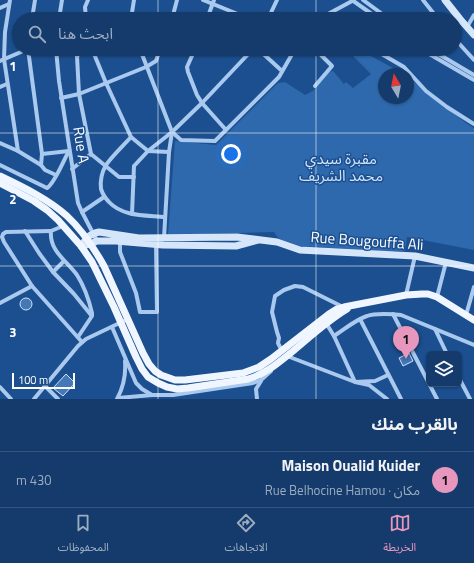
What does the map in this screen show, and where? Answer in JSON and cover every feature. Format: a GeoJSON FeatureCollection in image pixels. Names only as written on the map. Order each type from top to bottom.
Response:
{"type":"FeatureCollection","features":[{"type":"Feature","properties":{"kind":"main road"},"geometry":{"type":"LineString","coordinates":[[0,176],[47,201],[67,216],[91,241],[104,266],[136,357],[142,369],[148,377],[167,387],[177,389],[188,388],[248,379],[257,376],[277,364],[284,353],[329,314],[344,307],[406,295],[422,294],[437,297],[474,320]]}},
{"type":"Feature","properties":{"kind":"main road"},"geometry":{"type":"LineString","coordinates":[[0,183],[34,200],[63,225],[81,246],[92,262],[149,364],[161,375],[175,380],[243,373],[259,367],[284,353],[326,323],[355,305]]}},
{"type":"Feature","properties":{"kind":"street"},"geometry":{"type":"LineString","coordinates":[[33,12],[35,0]]}},
{"type":"Feature","properties":{"kind":"street"},"geometry":{"type":"LineString","coordinates":[[60,12],[62,0]]}},
{"type":"Feature","properties":{"kind":"street"},"geometry":{"type":"LineString","coordinates":[[86,12],[88,0]]}},
{"type":"Feature","properties":{"kind":"street"},"geometry":{"type":"LineString","coordinates":[[133,12],[134,0]]}},
{"type":"Feature","properties":{"kind":"street"},"geometry":{"type":"LineString","coordinates":[[174,12],[177,0]]}},
{"type":"Feature","properties":{"kind":"street"},"geometry":{"type":"LineString","coordinates":[[203,0],[214,2],[235,12]]}},
{"type":"Feature","properties":{"kind":"street"},"geometry":{"type":"LineString","coordinates":[[271,12],[277,0]]}},
{"type":"Feature","properties":{"kind":"street"},"geometry":{"type":"LineString","coordinates":[[332,12],[353,0],[369,12]]}},
{"type":"Feature","properties":{"kind":"street"},"geometry":{"type":"LineString","coordinates":[[363,0],[379,12]]}},
{"type":"Feature","properties":{"kind":"street"},"geometry":{"type":"LineString","coordinates":[[423,0],[432,12]]}},
{"type":"Feature","properties":{"kind":"street"},"geometry":{"type":"LineString","coordinates":[[445,0],[455,12]]}},
{"type":"Feature","properties":{"kind":"street"},"geometry":{"type":"LineString","coordinates":[[0,8],[10,2]]}},
{"type":"Feature","properties":{"kind":"street"},"geometry":{"type":"LineString","coordinates":[[10,2],[2,60],[18,151]]}},
{"type":"Feature","properties":{"kind":"street"},"geometry":{"type":"LineString","coordinates":[[210,12],[214,2]]}},
{"type":"Feature","properties":{"kind":"street"},"geometry":{"type":"LineString","coordinates":[[467,27],[474,15]]}},
{"type":"Feature","properties":{"kind":"street"},"geometry":{"type":"LineString","coordinates":[[462,21],[474,35]]}},
{"type":"Feature","properties":{"kind":"street"},"geometry":{"type":"LineString","coordinates":[[0,34],[5,32]]}},
{"type":"Feature","properties":{"kind":"street"},"geometry":{"type":"LineString","coordinates":[[462,47],[474,60]]}},
{"type":"Feature","properties":{"kind":"street"},"geometry":{"type":"LineString","coordinates":[[2,60],[12,56]]}},
{"type":"Feature","properties":{"kind":"street"},"geometry":{"type":"LineString","coordinates":[[29,56],[42,154],[40,165]]}},
{"type":"Feature","properties":{"kind":"street","name":"Rue A"},"geometry":{"type":"LineString","coordinates":[[57,56],[61,98],[78,203],[93,234]]}},
{"type":"Feature","properties":{"kind":"street"},"geometry":{"type":"LineString","coordinates":[[77,56],[79,94],[91,154],[119,177],[134,177]]}},
{"type":"Feature","properties":{"kind":"street"},"geometry":{"type":"LineString","coordinates":[[95,56],[131,137],[148,151],[169,152]]}},
{"type":"Feature","properties":{"kind":"street"},"geometry":{"type":"LineString","coordinates":[[142,56],[172,132],[182,140],[215,141],[279,78],[291,56]]}},
{"type":"Feature","properties":{"kind":"street"},"geometry":{"type":"LineString","coordinates":[[61,98],[79,94],[146,67],[156,61],[158,56]]}},
{"type":"Feature","properties":{"kind":"street"},"geometry":{"type":"LineString","coordinates":[[192,56],[187,67],[197,94],[202,103],[226,130]]}},
{"type":"Feature","properties":{"kind":"street"},"geometry":{"type":"LineString","coordinates":[[132,214],[134,166],[148,151],[172,132],[202,103],[246,56]]}},
{"type":"Feature","properties":{"kind":"street"},"geometry":{"type":"LineString","coordinates":[[266,56],[282,71]]}},
{"type":"Feature","properties":{"kind":"street"},"geometry":{"type":"LineString","coordinates":[[315,86],[332,66],[323,56]]}},
{"type":"Feature","properties":{"kind":"street"},"geometry":{"type":"LineString","coordinates":[[386,56],[404,67],[431,95],[474,124]]}},
{"type":"Feature","properties":{"kind":"street"},"geometry":{"type":"LineString","coordinates":[[433,56],[474,80]]}},
{"type":"Feature","properties":{"kind":"street"},"geometry":{"type":"LineString","coordinates":[[442,56],[474,75]]}},
{"type":"Feature","properties":{"kind":"street"},"geometry":{"type":"LineString","coordinates":[[0,87],[7,84]]}},
{"type":"Feature","properties":{"kind":"street"},"geometry":{"type":"LineString","coordinates":[[120,242],[120,252],[136,293],[140,312],[156,312],[161,242],[165,217],[169,152],[172,132]]}},
{"type":"Feature","properties":{"kind":"street"},"geometry":{"type":"LineString","coordinates":[[131,137],[106,166],[100,179],[102,195],[114,208],[132,214],[165,217]]}},
{"type":"Feature","properties":{"kind":"street"},"geometry":{"type":"LineString","coordinates":[[0,143],[18,151],[40,165],[45,170],[56,175]]}},
{"type":"Feature","properties":{"kind":"street"},"geometry":{"type":"LineString","coordinates":[[42,154],[69,151]]}},
{"type":"Feature","properties":{"kind":"street"},"geometry":{"type":"LineString","coordinates":[[0,165],[49,188],[69,151]]}},
{"type":"Feature","properties":{"kind":"street"},"geometry":{"type":"LineString","coordinates":[[72,169],[91,154]]}},
{"type":"Feature","properties":{"kind":"street"},"geometry":{"type":"LineString","coordinates":[[82,212],[104,197]]}},
{"type":"Feature","properties":{"kind":"street"},"geometry":{"type":"LineString","coordinates":[[63,225],[51,231],[6,232],[2,237],[32,286],[82,342]]}},
{"type":"Feature","properties":{"kind":"street"},"geometry":{"type":"LineString","coordinates":[[25,231],[53,272],[92,316]]}},
{"type":"Feature","properties":{"kind":"street"},"geometry":{"type":"LineString","coordinates":[[51,231],[51,242],[64,261],[79,278],[92,313],[92,316],[78,337]]}},
{"type":"Feature","properties":{"kind":"street"},"geometry":{"type":"LineString","coordinates":[[91,241],[93,234],[99,232],[161,242]]}},
{"type":"Feature","properties":{"kind":"street","name":"Rue Bougouffa Ali"},"geometry":{"type":"LineString","coordinates":[[161,242],[237,238],[277,242],[300,250],[415,256],[474,268]]}},
{"type":"Feature","properties":{"kind":"street"},"geometry":{"type":"LineString","coordinates":[[81,246],[91,241],[161,242]]}},
{"type":"Feature","properties":{"kind":"street"},"geometry":{"type":"LineString","coordinates":[[406,295],[415,256]]}},
{"type":"Feature","properties":{"kind":"street"},"geometry":{"type":"LineString","coordinates":[[53,272],[64,261]]}},
{"type":"Feature","properties":{"kind":"street"},"geometry":{"type":"LineString","coordinates":[[437,297],[446,262]]}},
{"type":"Feature","properties":{"kind":"street"},"geometry":{"type":"LineString","coordinates":[[0,303],[32,286]]}},
{"type":"Feature","properties":{"kind":"street"},"geometry":{"type":"LineString","coordinates":[[344,307],[303,286],[295,286],[284,290],[275,296],[272,312],[278,332],[278,343],[284,353],[355,382],[369,385],[387,399]]}},
{"type":"Feature","properties":{"kind":"street"},"geometry":{"type":"LineString","coordinates":[[466,315],[474,287]]}},
{"type":"Feature","properties":{"kind":"street"},"geometry":{"type":"LineString","coordinates":[[334,336],[368,315],[393,314],[401,315],[474,345]]}},
{"type":"Feature","properties":{"kind":"street"},"geometry":{"type":"LineString","coordinates":[[393,314],[437,399]]}},
{"type":"Feature","properties":{"kind":"street"},"geometry":{"type":"LineString","coordinates":[[360,319],[401,399]]}},
{"type":"Feature","properties":{"kind":"street"},"geometry":{"type":"LineString","coordinates":[[34,399],[82,342],[124,321]]}},
{"type":"Feature","properties":{"kind":"street"},"geometry":{"type":"LineString","coordinates":[[326,323],[334,336],[355,382]]}},
{"type":"Feature","properties":{"kind":"street"},"geometry":{"type":"LineString","coordinates":[[112,327],[136,383],[152,395]]}},
{"type":"Feature","properties":{"kind":"street"},"geometry":{"type":"LineString","coordinates":[[435,329],[446,351]]}},
{"type":"Feature","properties":{"kind":"street"},"geometry":{"type":"LineString","coordinates":[[125,357],[125,374],[118,399],[152,395],[173,395],[253,383],[261,380]]}},
{"type":"Feature","properties":{"kind":"street"},"geometry":{"type":"LineString","coordinates":[[256,389],[261,380],[277,364]]}},
{"type":"Feature","properties":{"kind":"street"},"geometry":{"type":"LineString","coordinates":[[355,382],[375,381],[388,375]]}},
{"type":"Feature","properties":{"kind":"street"},"geometry":{"type":"LineString","coordinates":[[253,383],[256,389],[256,399]]}},
{"type":"Feature","properties":{"kind":"street"},"geometry":{"type":"LineString","coordinates":[[462,384],[470,399]]}},
{"type":"Feature","properties":{"kind":"street"},"geometry":{"type":"LineString","coordinates":[[45,386],[58,399]]}},
{"type":"Feature","properties":{"kind":"street"},"geometry":{"type":"LineString","coordinates":[[0,387],[11,399]]}},
{"type":"Feature","properties":{"kind":"green space","name":"مقبرة سيدي محمد الشريف"},"geometry":{"type":"Polygon","coordinates":[[[353,56],[371,56],[393,68],[378,68],[378,104],[414,104],[414,82],[474,128],[474,250],[407,237],[405,251],[382,251],[300,246],[279,239],[274,232],[168,235],[175,141],[216,145],[278,83],[285,82],[305,95],[313,91],[328,72],[333,71],[344,84],[346,82],[353,88],[371,74],[353,56]]]}},
{"type":"Feature","properties":{"kind":"building"},"geometry":{"type":"Polygon","coordinates":[[[26,298],[30,300],[32,304],[30,308],[26,310],[22,308],[20,304],[22,300],[26,298]]]}},
{"type":"Feature","properties":{"kind":"building"},"geometry":{"type":"Polygon","coordinates":[[[409,353],[413,361],[403,366],[399,358],[409,353]]]}},
{"type":"Feature","properties":{"kind":"building"},"geometry":{"type":"Polygon","coordinates":[[[66,374],[75,383],[63,396],[53,388],[66,374]]]}},
{"type":"Feature","properties":{"kind":"place","name":"Maison Oualid Kuider"},"geometry":{"type":"Point","coordinates":[406,359]}}]}
